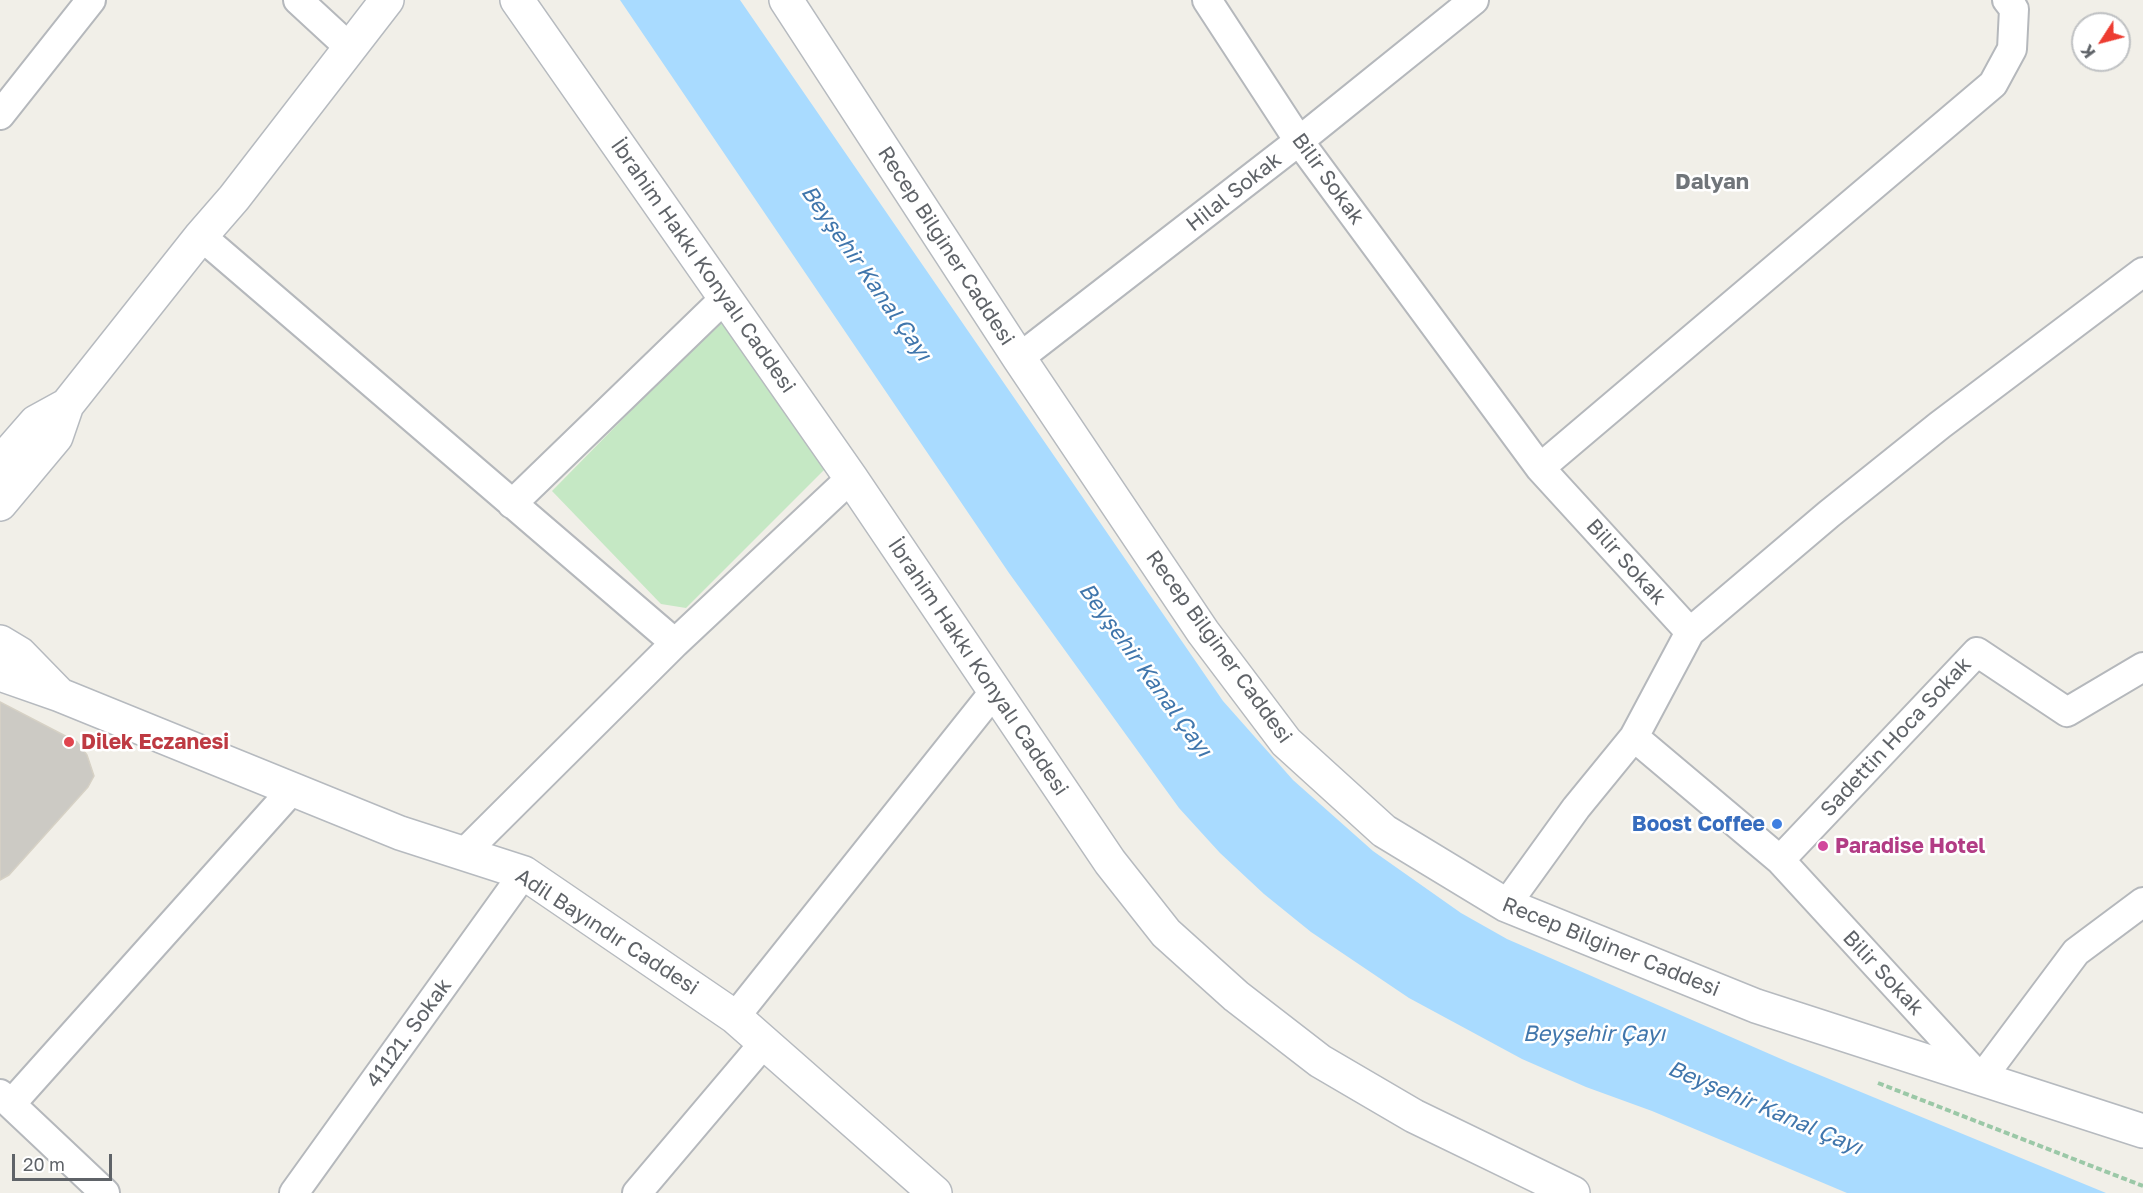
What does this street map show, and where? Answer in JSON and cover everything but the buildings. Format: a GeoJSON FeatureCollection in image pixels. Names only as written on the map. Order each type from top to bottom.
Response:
{"type":"FeatureCollection","features":[{"type":"Feature","properties":{"kind":"street"},"geometry":{"type":"LineString","coordinates":[[0,115],[91,0]]}},
{"type":"Feature","properties":{"kind":"street"},"geometry":{"type":"LineString","coordinates":[[298,0],[350,48]]}},
{"type":"Feature","properties":{"kind":"street"},"geometry":{"type":"LineString","coordinates":[[0,504],[56,437],[67,405],[201,236],[234,198],[387,0]]}},
{"type":"Feature","properties":{"kind":"street","name":"İbrahim Hakkı Konyalı Caddesi"},"geometry":{"type":"LineString","coordinates":[[517,0],[851,478],[1110,862],[1166,933],[1236,996],[1320,1061],[1414,1116],[1573,1193]]}},
{"type":"Feature","properties":{"kind":"street","name":"Recep Bilginer Caddesi"},"geometry":{"type":"LineString","coordinates":[[786,0],[1019,358],[1203,632],[1286,742],[1384,831],[1506,905],[1756,1006],[2143,1131]]}},
{"type":"Feature","properties":{"kind":"street","name":"Bilir Sokak"},"geometry":{"type":"LineString","coordinates":[[1207,0],[1299,141],[1540,468],[1690,632]]}},
{"type":"Feature","properties":{"kind":"street","name":"Hilal Sokak"},"geometry":{"type":"LineString","coordinates":[[1019,358],[1299,141],[1474,0]]}},
{"type":"Feature","properties":{"kind":"street"},"geometry":{"type":"LineString","coordinates":[[1540,468],[1993,84],[2012,49],[2014,9],[2007,0]]}},
{"type":"Feature","properties":{"kind":"street"},"geometry":{"type":"LineString","coordinates":[[201,236],[675,643]]}},
{"type":"Feature","properties":{"kind":"street"},"geometry":{"type":"LineString","coordinates":[[1506,905],[1576,808],[1634,737],[1690,632],[1829,514],[1940,424],[2143,272]]}},
{"type":"Feature","properties":{"kind":"street"},"geometry":{"type":"LineString","coordinates":[[512,504],[726,297]]}},
{"type":"Feature","properties":{"kind":"street"},"geometry":{"type":"LineString","coordinates":[[0,463],[36,422],[67,405]]}},
{"type":"Feature","properties":{"kind":"street"},"geometry":{"type":"LineString","coordinates":[[465,852],[675,643],[851,478]]}},
{"type":"Feature","properties":{"kind":"street"},"geometry":{"type":"LineString","coordinates":[[0,642],[20,654],[60,695]]}},
{"type":"Feature","properties":{"kind":"street","name":"Sadettin Hoca Sokak"},"geometry":{"type":"LineString","coordinates":[[1780,860],[1977,652],[2067,712],[2143,667]]}},
{"type":"Feature","properties":{"kind":"street","name":"Adil Bayındır Caddesi"},"geometry":{"type":"LineString","coordinates":[[0,674],[60,695],[400,833],[465,852],[524,873],[735,1017],[935,1193]]}},
{"type":"Feature","properties":{"kind":"street"},"geometry":{"type":"LineString","coordinates":[[735,1017],[994,692]]}},
{"type":"Feature","properties":{"kind":"street","name":"Bilir Sokak"},"geometry":{"type":"LineString","coordinates":[[1634,737],[1780,860],[1981,1079]]}},
{"type":"Feature","properties":{"kind":"street"},"geometry":{"type":"LineString","coordinates":[[105,1193],[6,1099],[292,790]]}},
{"type":"Feature","properties":{"kind":"street","name":"41121. Sokak"},"geometry":{"type":"LineString","coordinates":[[294,1193],[524,873]]}},
{"type":"Feature","properties":{"kind":"street"},"geometry":{"type":"LineString","coordinates":[[1981,1079],[2076,952],[2143,902]]}},
{"type":"Feature","properties":{"kind":"street"},"geometry":{"type":"LineString","coordinates":[[637,1193],[764,1043]]}},
{"type":"Feature","properties":{"kind":"path"},"geometry":{"type":"LineString","coordinates":[[1875,1082],[2143,1186]]}},
{"type":"Feature","properties":{"kind":"green space"},"geometry":{"type":"Polygon","coordinates":[[[724,316],[829,465],[686,608],[661,604],[552,491],[724,316]]]}},
{"type":"Feature","properties":{"kind":"water","name":"Beyşehir Çayı"},"geometry":{"type":"Polygon","coordinates":[[[620,0],[740,0],[1223,701],[1293,780],[1373,851],[1461,913],[1507,939],[1788,1062],[2106,1193],[1847,1193],[1522,1059],[1409,998],[1311,932],[1264,894],[1220,853],[1179,808],[1009,573],[620,0]]]}},
{"type":"Feature","properties":{"kind":"place","name":"Dilek Eczanesi"},"geometry":{"type":"Point","coordinates":[69,742]}},
{"type":"Feature","properties":{"kind":"place","name":"Boost Coffee"},"geometry":{"type":"Point","coordinates":[1777,824]}},
{"type":"Feature","properties":{"kind":"place","name":"Paradise Hotel"},"geometry":{"type":"Point","coordinates":[1823,846]}},
{"type":"Feature","properties":{"kind":"district","name":"Dalyan"},"geometry":{"type":"Point","coordinates":[1712,182]}},
{"type":"Feature","properties":{"kind":"water label","name":"Beyşehir Kanal Çayı"},"geometry":{"type":"Point","coordinates":[866,273]}},
{"type":"Feature","properties":{"kind":"water label","name":"Beyşehir Kanal Çayı"},"geometry":{"type":"Point","coordinates":[1145,670]}},
{"type":"Feature","properties":{"kind":"water label","name":"Beyşehir Kanal Çayı"},"geometry":{"type":"Point","coordinates":[1765,1108]}}]}
